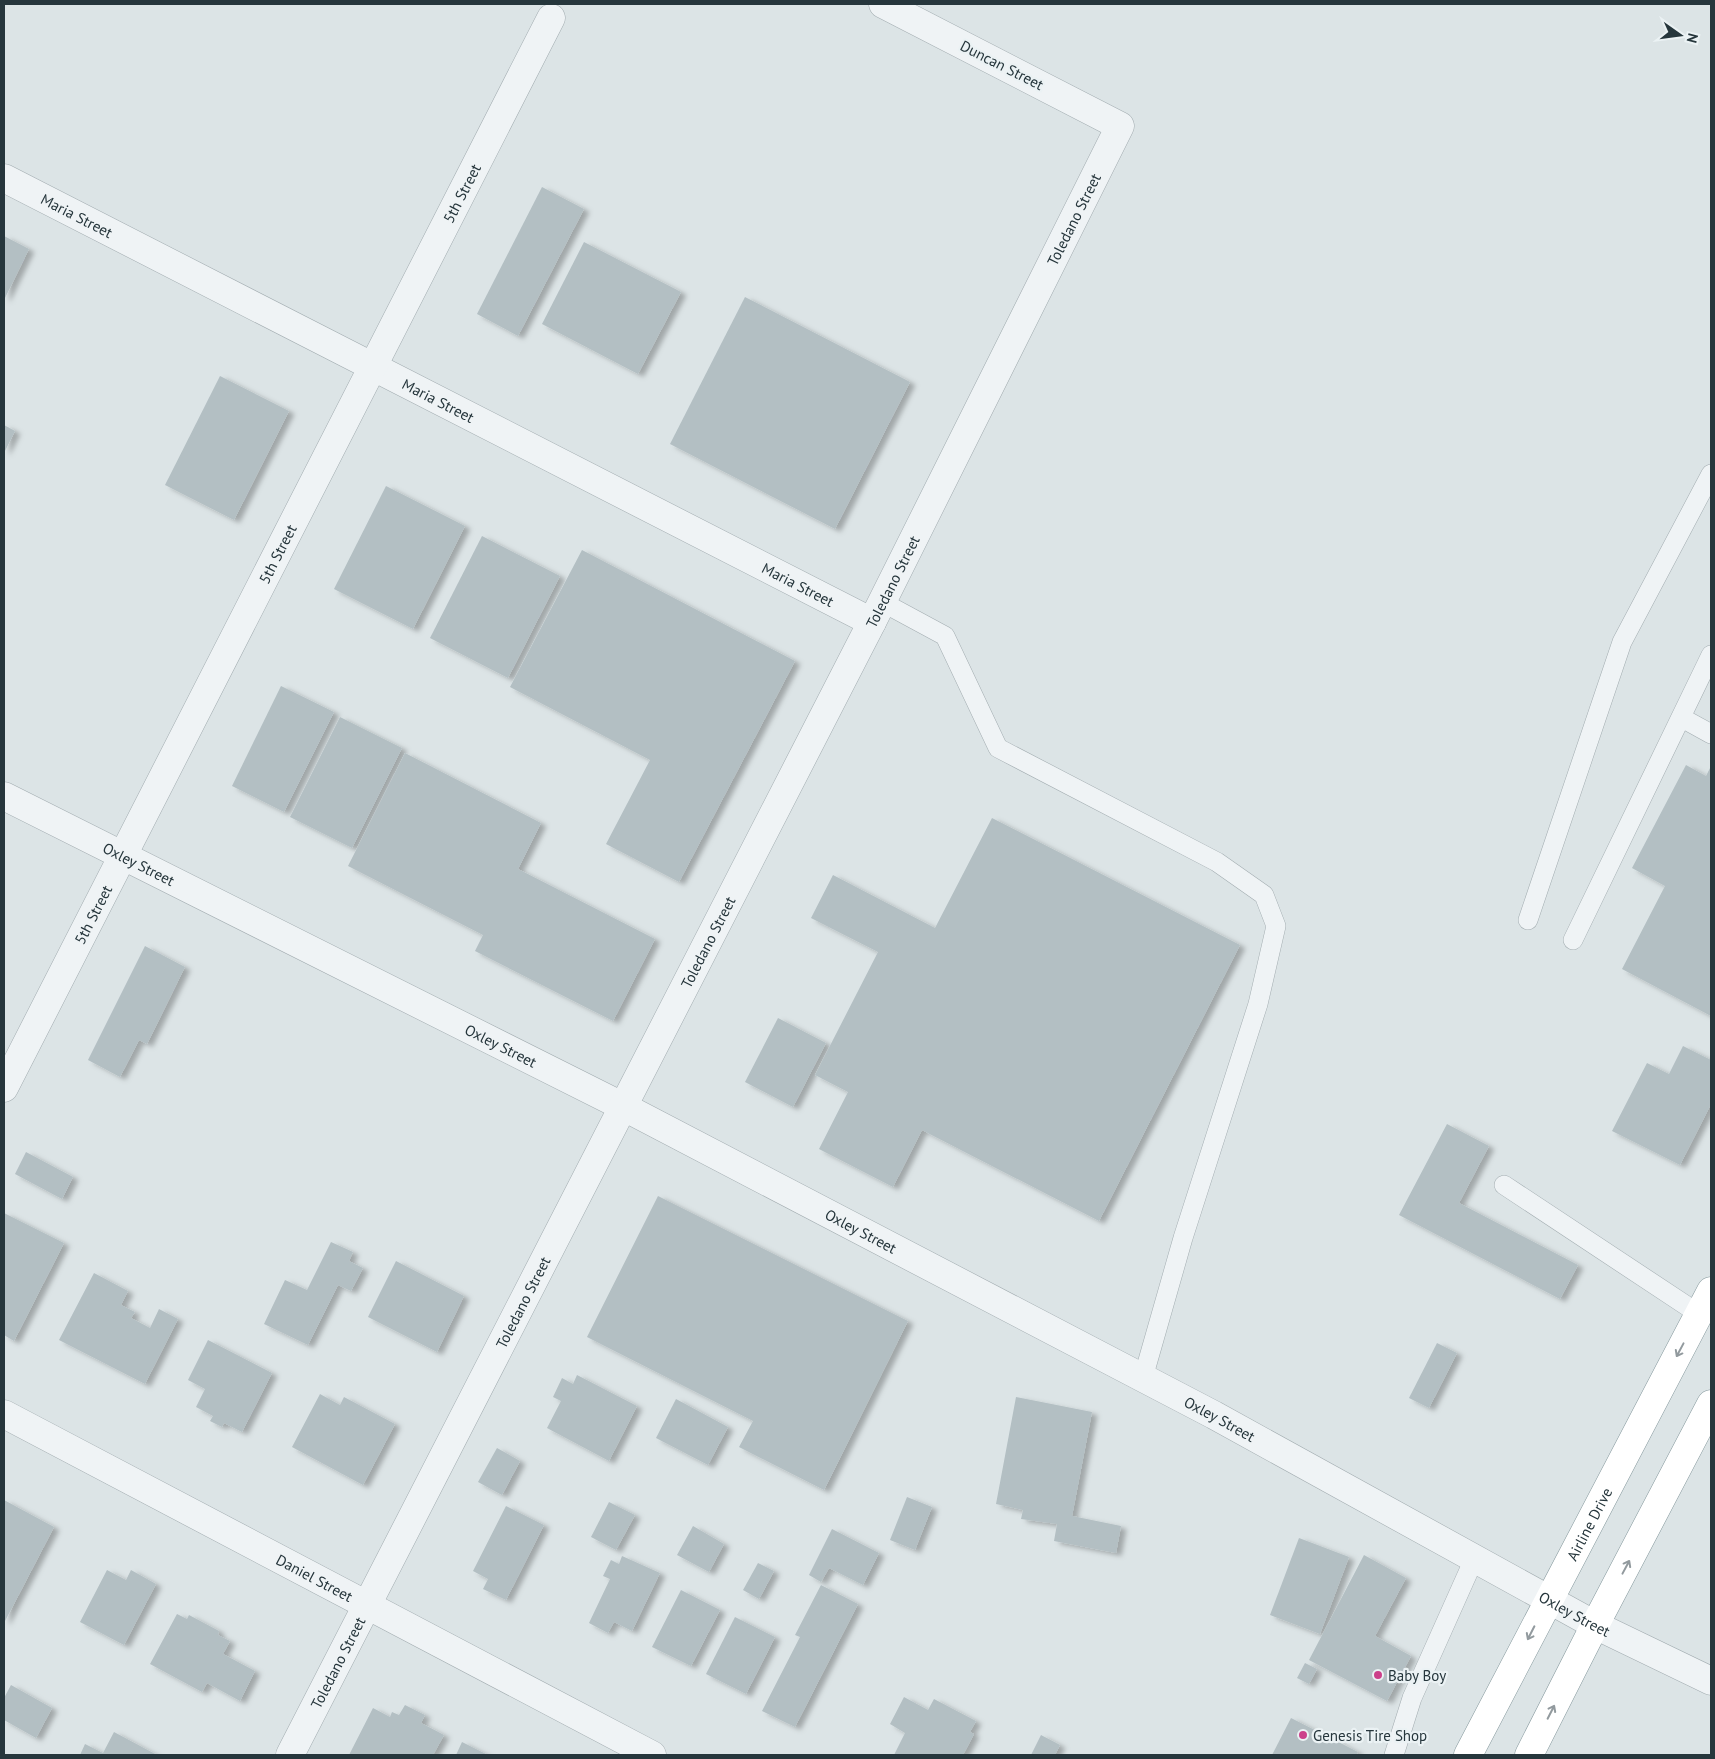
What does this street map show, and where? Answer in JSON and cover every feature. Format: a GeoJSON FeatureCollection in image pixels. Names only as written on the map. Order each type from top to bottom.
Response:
{"type":"FeatureCollection","features":[{"type":"Feature","properties":{"kind":"highway","name":"Airline Drive"},"geometry":{"type":"LineString","coordinates":[[1468,1755],[1705,1303]]}},
{"type":"Feature","properties":{"kind":"highway"},"geometry":{"type":"LineString","coordinates":[[1529,1755],[1711,1404]]}},
{"type":"Feature","properties":{"kind":"street","name":"Duncan Street"},"geometry":{"type":"LineString","coordinates":[[883,4],[1120,126]]}},
{"type":"Feature","properties":{"kind":"street","name":"5th Street"},"geometry":{"type":"LineString","coordinates":[[4,1088],[551,18]]}},
{"type":"Feature","properties":{"kind":"street","name":"Toledano Street"},"geometry":{"type":"LineString","coordinates":[[290,1755],[877,612],[1120,126]]}},
{"type":"Feature","properties":{"kind":"street","name":"Maria Street"},"geometry":{"type":"LineString","coordinates":[[4,178],[373,368],[877,612]]}},
{"type":"Feature","properties":{"kind":"street","name":"Oxley Street"},"geometry":{"type":"LineString","coordinates":[[4,796],[624,1107],[1214,1415],[1550,1598],[1595,1625],[1711,1681]]}},
{"type":"Feature","properties":{"kind":"street","name":"Daniel Street"},"geometry":{"type":"LineString","coordinates":[[4,1414],[652,1755]]}},
{"type":"Feature","properties":{"kind":"lane"},"geometry":{"type":"LineString","coordinates":[[1528,920],[1622,642],[1711,474]]}},
{"type":"Feature","properties":{"kind":"lane"},"geometry":{"type":"LineString","coordinates":[[877,612],[945,636],[998,748],[1217,862],[1264,895],[1276,926],[1258,1004],[1183,1238],[1143,1378]]}},
{"type":"Feature","properties":{"kind":"lane"},"geometry":{"type":"LineString","coordinates":[[1573,940],[1711,655]]}},
{"type":"Feature","properties":{"kind":"lane"},"geometry":{"type":"LineString","coordinates":[[1682,718],[1711,734]]}},
{"type":"Feature","properties":{"kind":"lane"},"geometry":{"type":"LineString","coordinates":[[1504,1185],[1705,1303]]}},
{"type":"Feature","properties":{"kind":"lane"},"geometry":{"type":"LineString","coordinates":[[1394,1755],[1412,1698],[1475,1557]]}},
{"type":"Feature","properties":{"kind":"building"},"geometry":{"type":"Polygon","coordinates":[[[542,187],[584,209],[518,336],[477,314],[542,187]]]}},
{"type":"Feature","properties":{"kind":"building"},"geometry":{"type":"Polygon","coordinates":[[[4,236],[29,249],[4,300],[4,236]]]}},
{"type":"Feature","properties":{"kind":"building"},"geometry":{"type":"Polygon","coordinates":[[[584,242],[681,292],[638,374],[542,324],[584,242]]]}},
{"type":"Feature","properties":{"kind":"building"},"geometry":{"type":"Polygon","coordinates":[[[745,297],[910,382],[835,529],[670,444],[745,297]]]}},
{"type":"Feature","properties":{"kind":"building"},"geometry":{"type":"Polygon","coordinates":[[[220,376],[289,411],[234,520],[165,485],[220,376]]]}},
{"type":"Feature","properties":{"kind":"building"},"geometry":{"type":"Polygon","coordinates":[[[4,425],[15,431],[4,453],[4,425]]]}},
{"type":"Feature","properties":{"kind":"building"},"geometry":{"type":"Polygon","coordinates":[[[386,486],[465,526],[413,629],[334,589],[386,486]]]}},
{"type":"Feature","properties":{"kind":"building"},"geometry":{"type":"Polygon","coordinates":[[[482,536],[560,576],[508,678],[430,638],[482,536]]]}},
{"type":"Feature","properties":{"kind":"building"},"geometry":{"type":"Polygon","coordinates":[[[582,550],[795,661],[679,882],[606,844],[650,760],[510,687],[582,550]]]}},
{"type":"Feature","properties":{"kind":"building"},"geometry":{"type":"Polygon","coordinates":[[[281,686],[334,712],[284,812],[232,786],[281,686]]]}},
{"type":"Feature","properties":{"kind":"building"},"geometry":{"type":"Polygon","coordinates":[[[340,717],[402,748],[352,848],[290,817],[340,717]]]}},
{"type":"Feature","properties":{"kind":"building"},"geometry":{"type":"Polygon","coordinates":[[[405,753],[541,823],[518,869],[655,939],[613,1021],[475,951],[483,935],[348,866],[405,753]]]}},
{"type":"Feature","properties":{"kind":"building"},"geometry":{"type":"Polygon","coordinates":[[[1686,765],[1706,776],[1711,766],[1711,1016],[1622,969],[1665,886],[1632,868],[1686,765]]]}},
{"type":"Feature","properties":{"kind":"building"},"geometry":{"type":"Polygon","coordinates":[[[992,818],[1240,945],[1099,1221],[922,1130],[893,1187],[819,1149],[848,1092],[815,1075],[878,952],[811,918],[833,875],[935,928],[992,818]]]}},
{"type":"Feature","properties":{"kind":"building"},"geometry":{"type":"Polygon","coordinates":[[[145,946],[185,967],[147,1044],[139,1040],[120,1077],[88,1060],[145,946]]]}},
{"type":"Feature","properties":{"kind":"building"},"geometry":{"type":"Polygon","coordinates":[[[778,1018],[826,1043],[793,1107],[745,1082],[778,1018]]]}},
{"type":"Feature","properties":{"kind":"building"},"geometry":{"type":"Polygon","coordinates":[[[1683,1046],[1711,1060],[1711,1104],[1680,1165],[1612,1131],[1647,1063],[1669,1074],[1683,1046]]]}},
{"type":"Feature","properties":{"kind":"building"},"geometry":{"type":"Polygon","coordinates":[[[1447,1124],[1489,1146],[1459,1203],[1578,1265],[1560,1299],[1399,1215],[1447,1124]]]}},
{"type":"Feature","properties":{"kind":"building"},"geometry":{"type":"Polygon","coordinates":[[[26,1152],[73,1177],[62,1199],[15,1174],[26,1152]]]}},
{"type":"Feature","properties":{"kind":"building"},"geometry":{"type":"Polygon","coordinates":[[[658,1196],[908,1321],[824,1490],[739,1447],[753,1421],[587,1337],[658,1196]]]}},
{"type":"Feature","properties":{"kind":"building"},"geometry":{"type":"Polygon","coordinates":[[[4,1213],[64,1243],[14,1341],[4,1335],[4,1213]]]}},
{"type":"Feature","properties":{"kind":"building"},"geometry":{"type":"Polygon","coordinates":[[[331,1242],[353,1252],[349,1261],[363,1268],[351,1291],[338,1285],[308,1345],[264,1324],[285,1280],[307,1290],[331,1242]]]}},
{"type":"Feature","properties":{"kind":"building"},"geometry":{"type":"Polygon","coordinates":[[[396,1261],[464,1296],[437,1352],[368,1317],[396,1261]]]}},
{"type":"Feature","properties":{"kind":"building"},"geometry":{"type":"Polygon","coordinates":[[[94,1273],[128,1291],[121,1305],[135,1312],[131,1318],[150,1328],[159,1309],[178,1319],[145,1384],[59,1340],[94,1273]]]}},
{"type":"Feature","properties":{"kind":"building"},"geometry":{"type":"Polygon","coordinates":[[[208,1340],[272,1373],[242,1432],[224,1423],[222,1427],[210,1421],[213,1416],[196,1407],[205,1389],[188,1380],[208,1340]]]}},
{"type":"Feature","properties":{"kind":"building"},"geometry":{"type":"Polygon","coordinates":[[[1437,1343],[1457,1353],[1429,1408],[1409,1398],[1437,1343]]]}},
{"type":"Feature","properties":{"kind":"building"},"geometry":{"type":"Polygon","coordinates":[[[577,1375],[637,1406],[609,1461],[547,1428],[561,1401],[553,1397],[562,1378],[573,1384],[577,1375]]]}},
{"type":"Feature","properties":{"kind":"building"},"geometry":{"type":"Polygon","coordinates":[[[320,1394],[340,1405],[344,1397],[395,1424],[363,1485],[292,1447],[320,1394]]]}},
{"type":"Feature","properties":{"kind":"building"},"geometry":{"type":"Polygon","coordinates":[[[1016,1397],[1092,1412],[1072,1516],[1121,1526],[1116,1553],[1054,1541],[1057,1524],[1021,1519],[1023,1510],[996,1504],[1016,1397]]]}},
{"type":"Feature","properties":{"kind":"building"},"geometry":{"type":"Polygon","coordinates":[[[676,1399],[728,1427],[708,1465],[656,1438],[676,1399]]]}},
{"type":"Feature","properties":{"kind":"building"},"geometry":{"type":"Polygon","coordinates":[[[497,1448],[520,1461],[502,1495],[478,1482],[497,1448]]]}},
{"type":"Feature","properties":{"kind":"building"},"geometry":{"type":"Polygon","coordinates":[[[907,1497],[932,1507],[915,1550],[890,1540],[907,1497]]]}},
{"type":"Feature","properties":{"kind":"building"},"geometry":{"type":"Polygon","coordinates":[[[4,1500],[54,1527],[4,1623],[4,1500]]]}},
{"type":"Feature","properties":{"kind":"building"},"geometry":{"type":"Polygon","coordinates":[[[609,1502],[635,1515],[616,1550],[591,1537],[609,1502]]]}},
{"type":"Feature","properties":{"kind":"building"},"geometry":{"type":"Polygon","coordinates":[[[506,1506],[544,1525],[506,1600],[483,1589],[488,1579],[473,1571],[506,1506]]]}},
{"type":"Feature","properties":{"kind":"building"},"geometry":{"type":"Polygon","coordinates":[[[693,1526],[724,1544],[709,1572],[677,1555],[693,1526]]]}},
{"type":"Feature","properties":{"kind":"building"},"geometry":{"type":"Polygon","coordinates":[[[832,1529],[879,1553],[863,1585],[829,1568],[821,1582],[809,1575],[832,1529]]]}},
{"type":"Feature","properties":{"kind":"building"},"geometry":{"type":"Polygon","coordinates":[[[1299,1538],[1349,1557],[1320,1634],[1270,1615],[1299,1538]]]}},
{"type":"Feature","properties":{"kind":"building"},"geometry":{"type":"Polygon","coordinates":[[[1364,1555],[1406,1578],[1375,1636],[1411,1656],[1387,1701],[1309,1660],[1364,1555]]]}},
{"type":"Feature","properties":{"kind":"building"},"geometry":{"type":"Polygon","coordinates":[[[622,1556],[660,1573],[632,1631],[614,1622],[608,1633],[589,1623],[610,1579],[603,1576],[611,1560],[619,1564],[622,1556]]]}},
{"type":"Feature","properties":{"kind":"building"},"geometry":{"type":"Polygon","coordinates":[[[758,1563],[774,1571],[759,1599],[743,1590],[758,1563]]]}},
{"type":"Feature","properties":{"kind":"building"},"geometry":{"type":"Polygon","coordinates":[[[107,1570],[126,1580],[131,1570],[156,1584],[124,1645],[80,1622],[107,1570]]]}},
{"type":"Feature","properties":{"kind":"building"},"geometry":{"type":"Polygon","coordinates":[[[821,1585],[858,1604],[795,1727],[762,1711],[800,1637],[795,1635],[821,1585]]]}},
{"type":"Feature","properties":{"kind":"building"},"geometry":{"type":"Polygon","coordinates":[[[681,1590],[720,1610],[691,1666],[652,1647],[681,1590]]]}},
{"type":"Feature","properties":{"kind":"building"},"geometry":{"type":"Polygon","coordinates":[[[177,1614],[187,1619],[189,1615],[219,1631],[218,1635],[230,1641],[223,1654],[255,1671],[240,1701],[207,1683],[202,1692],[150,1664],[177,1614]]]}},
{"type":"Feature","properties":{"kind":"building"},"geometry":{"type":"Polygon","coordinates":[[[735,1617],[775,1637],[746,1694],[706,1674],[735,1617]]]}},
{"type":"Feature","properties":{"kind":"building"},"geometry":{"type":"Polygon","coordinates":[[[1305,1663],[1317,1669],[1309,1684],[1297,1678],[1305,1663]]]}},
{"type":"Feature","properties":{"kind":"building"},"geometry":{"type":"Polygon","coordinates":[[[11,1685],[52,1708],[36,1738],[4,1720],[4,1698],[11,1685]]]}},
{"type":"Feature","properties":{"kind":"building"},"geometry":{"type":"Polygon","coordinates":[[[904,1697],[928,1710],[934,1699],[976,1721],[970,1732],[974,1734],[963,1755],[894,1755],[905,1733],[890,1724],[904,1697]]]}},
{"type":"Feature","properties":{"kind":"building"},"geometry":{"type":"Polygon","coordinates":[[[405,1705],[425,1715],[421,1723],[444,1735],[433,1755],[349,1755],[373,1708],[390,1717],[392,1712],[399,1715],[405,1705]]]}},
{"type":"Feature","properties":{"kind":"building","name":"Genesis Tire Shop"},"geometry":{"type":"Polygon","coordinates":[[[1291,1718],[1358,1752],[1356,1755],[1272,1755],[1291,1718]]]}},
{"type":"Feature","properties":{"kind":"building"},"geometry":{"type":"Polygon","coordinates":[[[114,1732],[157,1755],[80,1755],[85,1744],[103,1753],[114,1732]]]}},
{"type":"Feature","properties":{"kind":"building"},"geometry":{"type":"Polygon","coordinates":[[[1041,1735],[1060,1745],[1055,1755],[1031,1755],[1041,1735]]]}},
{"type":"Feature","properties":{"kind":"building"},"geometry":{"type":"Polygon","coordinates":[[[462,1742],[488,1755],[456,1755],[462,1742]]]}},
{"type":"Feature","properties":{"kind":"place","name":"Baby Boy"},"geometry":{"type":"Point","coordinates":[1378,1675]}},
{"type":"Feature","properties":{"kind":"place","name":"Genesis Tire Shop"},"geometry":{"type":"Point","coordinates":[1303,1735]}}]}
